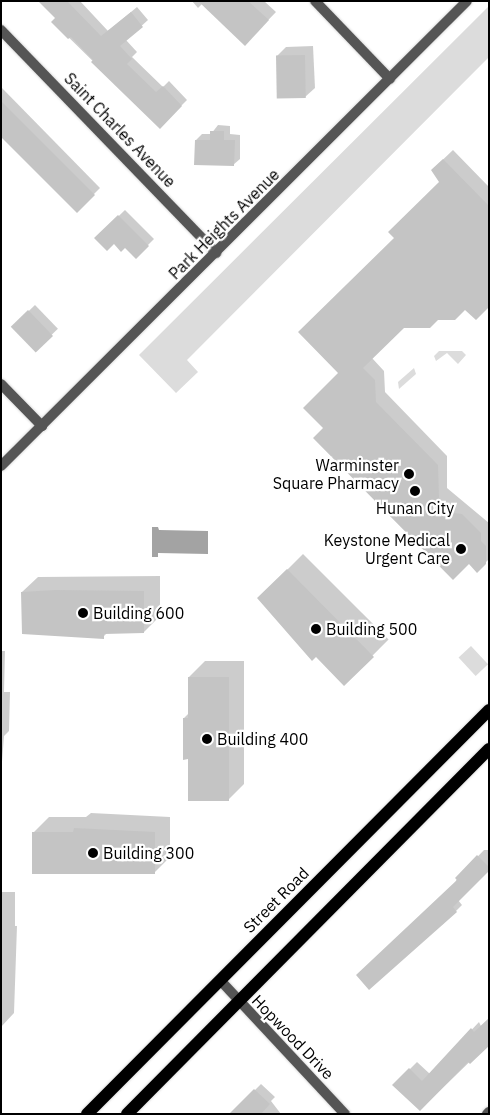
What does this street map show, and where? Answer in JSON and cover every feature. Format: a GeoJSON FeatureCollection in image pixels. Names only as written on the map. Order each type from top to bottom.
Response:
{"type":"FeatureCollection","features":[{"type":"Feature","properties":{"kind":"main road","name":"Street Road"},"geometry":{"type":"LineString","coordinates":[[87,1114],[489,710]]}},
{"type":"Feature","properties":{"kind":"main road"},"geometry":{"type":"LineString","coordinates":[[127,1114],[489,749]]}},
{"type":"Feature","properties":{"kind":"street"},"geometry":{"type":"LineString","coordinates":[[315,1],[390,79]]}},
{"type":"Feature","properties":{"kind":"street","name":"Park Heights Avenue"},"geometry":{"type":"LineString","coordinates":[[1,466],[466,1]]}},
{"type":"Feature","properties":{"kind":"street","name":"Saint Charles Avenue"},"geometry":{"type":"LineString","coordinates":[[1,30],[216,252]]}},
{"type":"Feature","properties":{"kind":"street"},"geometry":{"type":"LineString","coordinates":[[1,384],[42,426]]}},
{"type":"Feature","properties":{"kind":"street","name":"Hopwood Drive"},"geometry":{"type":"LineString","coordinates":[[220,980],[238,1002],[345,1114]]}},
{"type":"Feature","properties":{"kind":"shaded area"},"geometry":{"type":"Polygon","coordinates":[[[489,6],[489,57],[187,360],[198,372],[176,393],[139,355],[489,6]]]}},
{"type":"Feature","properties":{"kind":"shaded area"},"geometry":{"type":"Polygon","coordinates":[[[439,351],[462,351],[466,355],[458,364],[447,353],[436,361],[434,356],[439,351]]]}},
{"type":"Feature","properties":{"kind":"shaded area"},"geometry":{"type":"Polygon","coordinates":[[[414,368],[416,374],[399,389],[398,382],[414,368]]]}},
{"type":"Feature","properties":{"kind":"shaded area"},"geometry":{"type":"Polygon","coordinates":[[[152,527],[158,527],[159,530],[208,531],[208,554],[158,553],[158,557],[152,557],[152,527]]]}},
{"type":"Feature","properties":{"kind":"shaded area"},"geometry":{"type":"Polygon","coordinates":[[[471,646],[488,664],[476,676],[459,658],[471,646]]]}},
{"type":"Feature","properties":{"kind":"building"},"geometry":{"type":"Polygon","coordinates":[[[38,1],[67,1],[101,36],[131,12],[143,27],[120,46],[132,59],[127,64],[156,92],[163,86],[182,106],[160,129],[91,62],[93,60],[71,37],[68,39],[51,22],[55,18],[38,1]]]}},
{"type":"Feature","properties":{"kind":"building"},"geometry":{"type":"Polygon","coordinates":[[[198,1],[248,1],[269,20],[245,46],[198,1]]]}},
{"type":"Feature","properties":{"kind":"building"},"geometry":{"type":"Polygon","coordinates":[[[305,55],[306,98],[277,98],[276,56],[305,55]]]}},
{"type":"Feature","properties":{"kind":"building"},"geometry":{"type":"Polygon","coordinates":[[[1,101],[95,195],[77,213],[1,137],[1,101]]]}},
{"type":"Feature","properties":{"kind":"building"},"geometry":{"type":"Polygon","coordinates":[[[210,131],[224,131],[224,140],[235,140],[234,166],[194,165],[195,140],[210,140],[210,131]]]}},
{"type":"Feature","properties":{"kind":"building"},"geometry":{"type":"Polygon","coordinates":[[[443,159],[489,206],[489,307],[476,320],[465,310],[455,320],[438,320],[430,328],[404,328],[363,368],[375,380],[376,402],[438,465],[439,498],[454,513],[462,514],[481,533],[481,541],[486,546],[486,564],[477,573],[469,564],[453,580],[313,438],[323,428],[303,408],[338,373],[298,332],[394,238],[388,232],[439,182],[431,170],[443,159]]]}},
{"type":"Feature","properties":{"kind":"building"},"geometry":{"type":"Polygon","coordinates":[[[118,215],[149,246],[136,259],[125,248],[121,252],[114,244],[107,251],[94,238],[118,215]]]}},
{"type":"Feature","properties":{"kind":"building"},"geometry":{"type":"Polygon","coordinates":[[[28,310],[53,336],[36,353],[11,327],[28,310]]]}},
{"type":"Feature","properties":{"kind":"building","name":"Building 500"},"geometry":{"type":"Polygon","coordinates":[[[287,569],[374,657],[344,686],[316,657],[312,661],[257,598],[287,569]]]}},
{"type":"Feature","properties":{"kind":"building","name":"Building 600"},"geometry":{"type":"Polygon","coordinates":[[[56,590],[144,591],[144,633],[104,634],[104,639],[22,634],[21,592],[56,590]]]}},
{"type":"Feature","properties":{"kind":"building","name":"Building 400"},"geometry":{"type":"Polygon","coordinates":[[[188,677],[229,677],[229,801],[188,801],[188,759],[183,760],[183,718],[188,718],[188,677]]]}},
{"type":"Feature","properties":{"kind":"building","name":"Building 300"},"geometry":{"type":"Polygon","coordinates":[[[74,828],[155,832],[155,874],[32,874],[32,832],[73,832],[74,828]]]}},
{"type":"Feature","properties":{"kind":"building"},"geometry":{"type":"Polygon","coordinates":[[[477,855],[489,867],[489,871],[453,907],[457,912],[369,990],[356,975],[457,880],[455,878],[477,855]]]}},
{"type":"Feature","properties":{"kind":"building"},"geometry":{"type":"Polygon","coordinates":[[[489,1018],[489,1046],[470,1064],[468,1062],[420,1111],[392,1085],[409,1068],[422,1081],[471,1028],[474,1032],[489,1018]]]}},
{"type":"Feature","properties":{"kind":"building"},"geometry":{"type":"Polygon","coordinates":[[[254,1089],[270,1104],[261,1114],[229,1114],[254,1089]]]}},
{"type":"Feature","properties":{"kind":"place","name":"Warminster Square Pharmacy"},"geometry":{"type":"Point","coordinates":[409,474]}},
{"type":"Feature","properties":{"kind":"place","name":"Hunan City"},"geometry":{"type":"Point","coordinates":[415,491]}},
{"type":"Feature","properties":{"kind":"place","name":"Keystone Medical Urgent Care"},"geometry":{"type":"Point","coordinates":[461,549]}},
{"type":"Feature","properties":{"kind":"place","name":"Building 600"},"geometry":{"type":"Point","coordinates":[83,613]}},
{"type":"Feature","properties":{"kind":"place","name":"Building 500"},"geometry":{"type":"Point","coordinates":[316,629]}},
{"type":"Feature","properties":{"kind":"place","name":"Building 400"},"geometry":{"type":"Point","coordinates":[207,739]}},
{"type":"Feature","properties":{"kind":"place","name":"Building 300"},"geometry":{"type":"Point","coordinates":[93,853]}}]}
